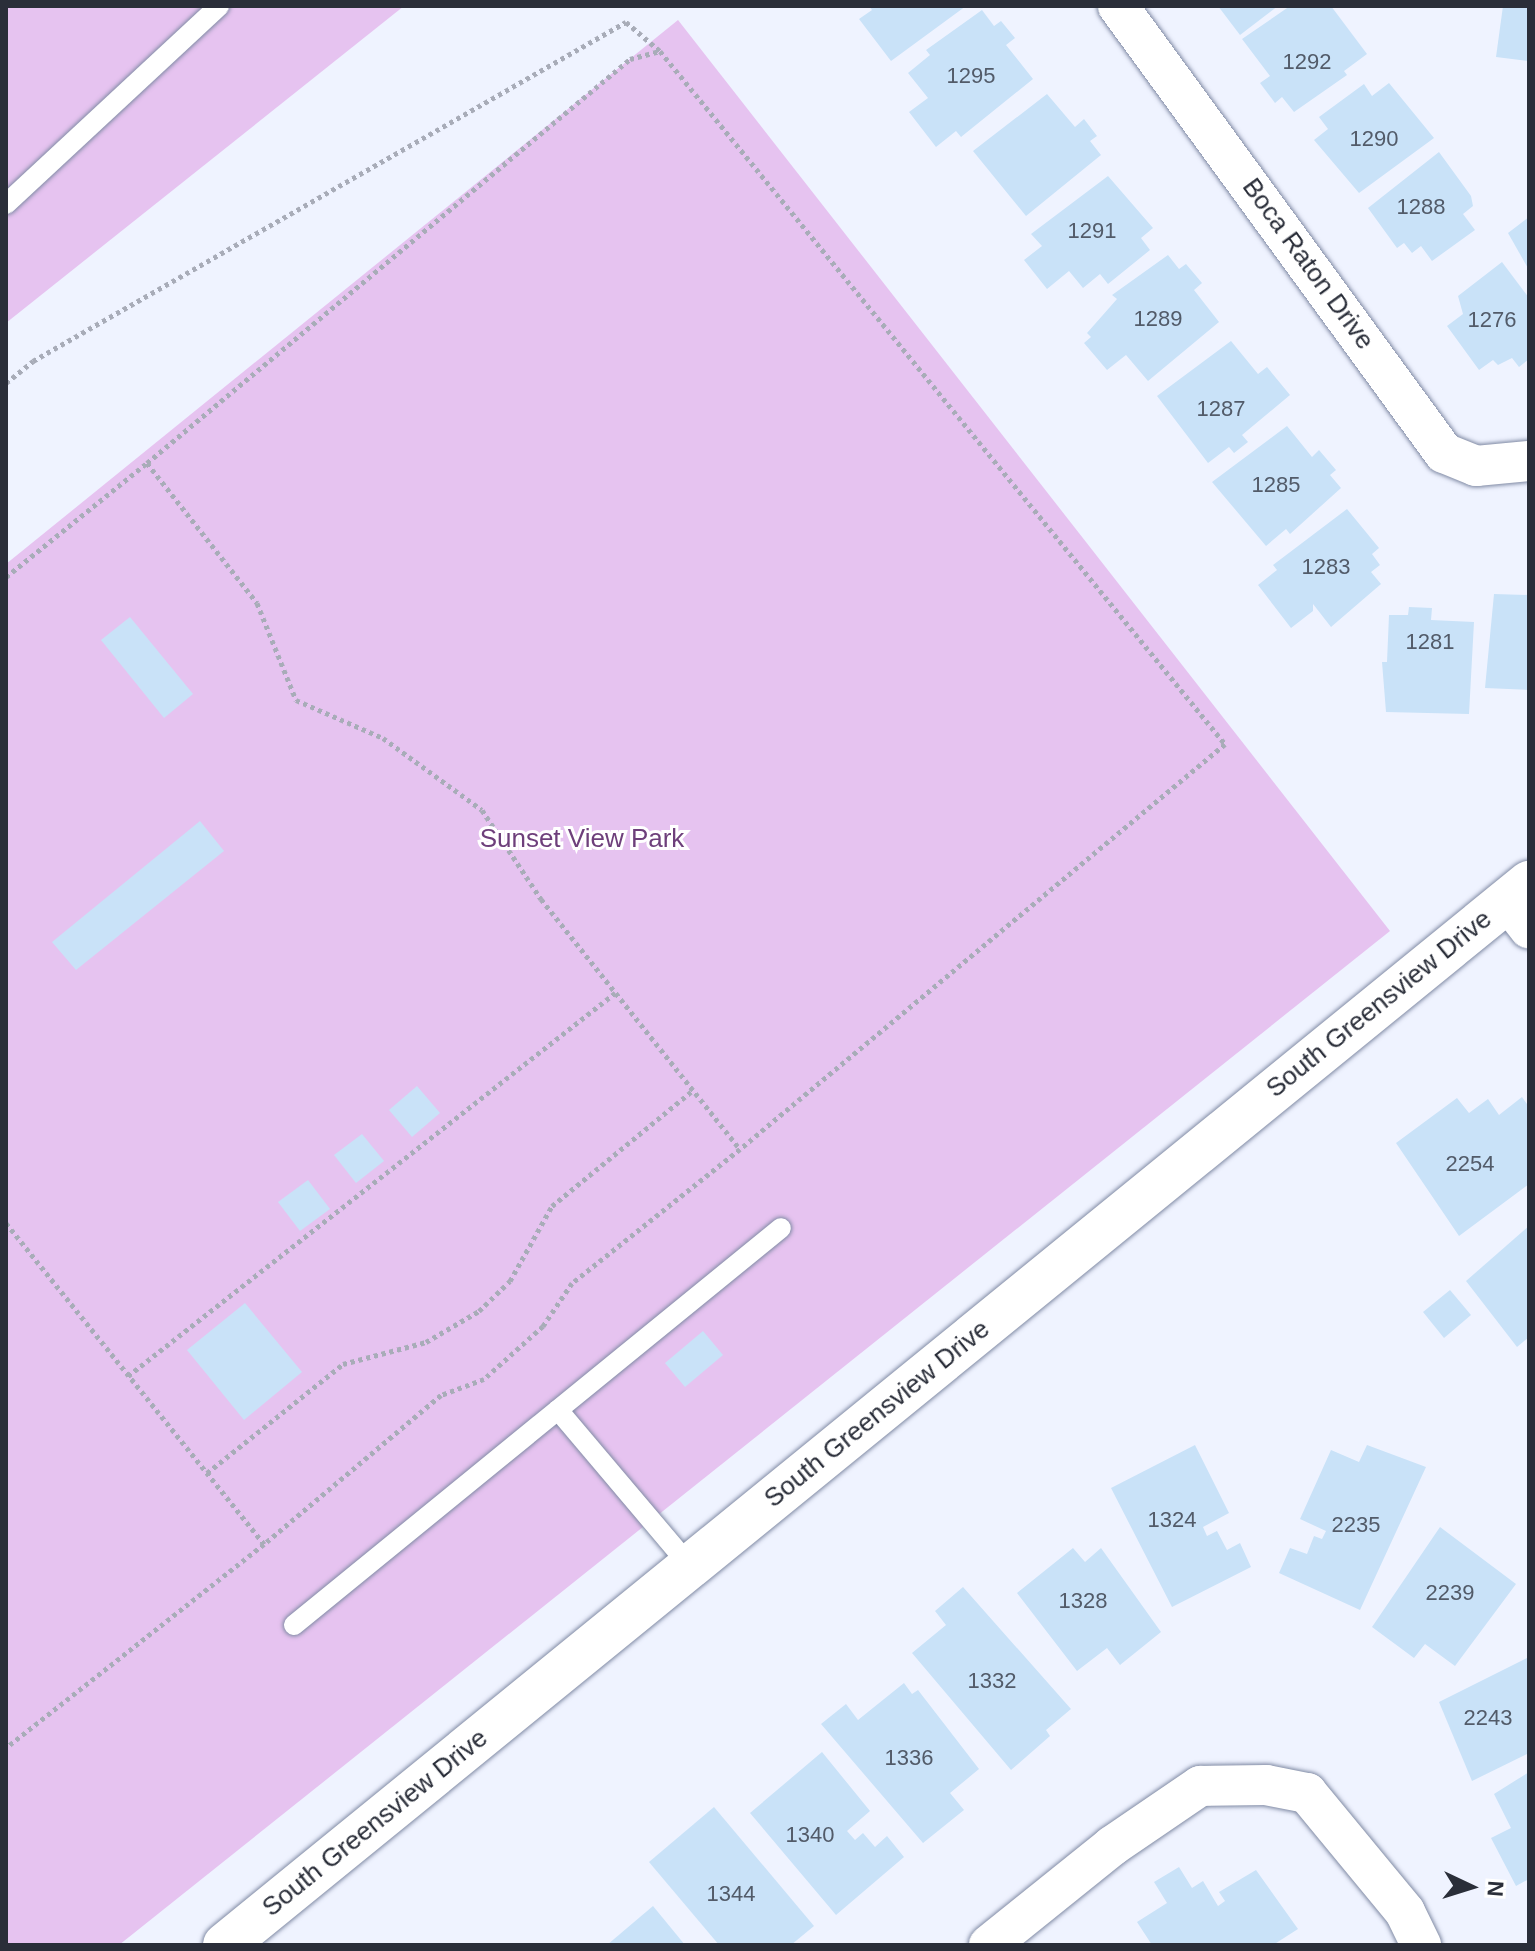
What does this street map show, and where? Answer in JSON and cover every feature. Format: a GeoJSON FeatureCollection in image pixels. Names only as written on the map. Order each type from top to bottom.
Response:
{"type":"FeatureCollection","features":[{"type":"Feature","properties":{"kind":"street","name":"Boca Raton Drive"},"geometry":{"type":"LineString","coordinates":[[1118,6],[1444,453],[1476,466],[1529,461]]}},
{"type":"Feature","properties":{"kind":"street","name":"South Greensview Drive"},"geometry":{"type":"LineString","coordinates":[[225,1945],[690,1566],[1522,904]]}},
{"type":"Feature","properties":{"kind":"street"},"geometry":{"type":"LineString","coordinates":[[989,1945],[1112,1846],[1200,1786],[1266,1785],[1307,1793],[1405,1912],[1421,1945]]}},
{"type":"Feature","properties":{"kind":"lane"},"geometry":{"type":"LineString","coordinates":[[6,204],[219,6]]}},
{"type":"Feature","properties":{"kind":"lane"},"geometry":{"type":"LineString","coordinates":[[294,1625],[781,1228]]}},
{"type":"Feature","properties":{"kind":"lane"},"geometry":{"type":"LineString","coordinates":[[558,1410],[690,1566]]}},
{"type":"Feature","properties":{"kind":"path"},"geometry":{"type":"LineString","coordinates":[[6,383],[33,361],[626,22],[660,51],[1225,744],[740,1149],[572,1283],[543,1326],[484,1379],[441,1395],[264,1544],[6,1748]]}},
{"type":"Feature","properties":{"kind":"path"},"geometry":{"type":"LineString","coordinates":[[6,577],[630,59],[660,51]]}},
{"type":"Feature","properties":{"kind":"path"},"geometry":{"type":"LineString","coordinates":[[147,463],[257,603],[296,700],[383,738],[482,810],[541,899],[740,1149]]}},
{"type":"Feature","properties":{"kind":"path"},"geometry":{"type":"LineString","coordinates":[[128,1376],[615,993]]}},
{"type":"Feature","properties":{"kind":"path"},"geometry":{"type":"LineString","coordinates":[[207,1473],[343,1364],[426,1342],[479,1311],[510,1281],[552,1206],[693,1090]]}},
{"type":"Feature","properties":{"kind":"path"},"geometry":{"type":"LineString","coordinates":[[6,1223],[264,1544]]}},
{"type":"Feature","properties":{"kind":"green space"},"geometry":{"type":"Polygon","coordinates":[[[6,6],[404,6],[6,323],[6,6]]]}},
{"type":"Feature","properties":{"kind":"green space","name":"Sunset View Park"},"geometry":{"type":"Polygon","coordinates":[[[678,20],[1390,931],[119,1945],[6,1945],[6,564],[678,20]]]}},
{"type":"Feature","properties":{"kind":"building"},"geometry":{"type":"Polygon","coordinates":[[[869,6],[966,6],[891,61],[859,19],[872,10],[869,6]]]}},
{"type":"Feature","properties":{"kind":"building"},"geometry":{"type":"Polygon","coordinates":[[[1218,6],[1278,6],[1240,35],[1218,6]]]}},
{"type":"Feature","properties":{"kind":"building"},"geometry":{"type":"Polygon","coordinates":[[[1290,6],[1331,6],[1367,54],[1344,71],[1347,75],[1294,112],[1282,97],[1275,103],[1260,83],[1270,76],[1242,39],[1290,6]]]}},
{"type":"Feature","properties":{"kind":"building"},"geometry":{"type":"Polygon","coordinates":[[[1503,6],[1529,6],[1529,61],[1496,57],[1503,6]]]}},
{"type":"Feature","properties":{"kind":"building"},"geometry":{"type":"Polygon","coordinates":[[[982,10],[994,26],[1001,21],[1015,38],[1006,45],[1033,79],[961,137],[956,131],[936,147],[909,112],[928,98],[908,73],[930,55],[926,50],[982,10]]]}},
{"type":"Feature","properties":{"kind":"building"},"geometry":{"type":"Polygon","coordinates":[[[1389,83],[1434,138],[1359,193],[1314,140],[1328,129],[1319,117],[1364,84],[1372,96],[1389,83]]]}},
{"type":"Feature","properties":{"kind":"building"},"geometry":{"type":"Polygon","coordinates":[[[1047,94],[1075,127],[1084,119],[1097,136],[1090,141],[1101,155],[1026,216],[973,151],[1047,94]]]}},
{"type":"Feature","properties":{"kind":"building"},"geometry":{"type":"Polygon","coordinates":[[[1439,152],[1471,196],[1473,206],[1463,214],[1475,230],[1432,261],[1421,246],[1412,253],[1404,243],[1397,248],[1368,208],[1439,152]]]}},
{"type":"Feature","properties":{"kind":"building"},"geometry":{"type":"Polygon","coordinates":[[[1108,176],[1153,228],[1141,238],[1150,250],[1108,284],[1100,274],[1083,288],[1069,271],[1047,289],[1024,260],[1042,246],[1031,234],[1108,176]]]}},
{"type":"Feature","properties":{"kind":"building"},"geometry":{"type":"Polygon","coordinates":[[[1529,217],[1529,270],[1508,233],[1529,217]]]}},
{"type":"Feature","properties":{"kind":"building"},"geometry":{"type":"Polygon","coordinates":[[[1168,255],[1179,269],[1186,264],[1202,283],[1194,290],[1219,322],[1148,381],[1126,355],[1107,370],[1084,343],[1091,337],[1087,333],[1117,299],[1112,295],[1168,255]]]}},
{"type":"Feature","properties":{"kind":"building"},"geometry":{"type":"Polygon","coordinates":[[[1502,262],[1529,298],[1529,359],[1519,367],[1512,358],[1498,365],[1493,360],[1479,370],[1447,326],[1463,314],[1458,296],[1502,262]]]}},
{"type":"Feature","properties":{"kind":"building"},"geometry":{"type":"Polygon","coordinates":[[[1231,341],[1258,374],[1267,367],[1290,395],[1242,435],[1248,442],[1234,453],[1229,447],[1208,463],[1157,396],[1231,341]]]}},
{"type":"Feature","properties":{"kind":"building"},"geometry":{"type":"Polygon","coordinates":[[[1287,426],[1312,457],[1319,450],[1336,470],[1330,475],[1341,488],[1290,534],[1286,529],[1266,546],[1212,482],[1287,426]]]}},
{"type":"Feature","properties":{"kind":"building"},"geometry":{"type":"Polygon","coordinates":[[[1347,509],[1379,548],[1372,554],[1380,565],[1371,572],[1381,584],[1331,627],[1313,604],[1313,611],[1291,628],[1258,585],[1277,570],[1273,565],[1347,509]]]}},
{"type":"Feature","properties":{"kind":"building"},"geometry":{"type":"Polygon","coordinates":[[[1494,594],[1529,595],[1529,690],[1485,688],[1494,594]]]}},
{"type":"Feature","properties":{"kind":"building"},"geometry":{"type":"Polygon","coordinates":[[[1409,607],[1432,608],[1431,620],[1474,622],[1469,714],[1386,712],[1382,662],[1387,662],[1389,615],[1408,615],[1409,607]]]}},
{"type":"Feature","properties":{"kind":"building"},"geometry":{"type":"Polygon","coordinates":[[[130,617],[193,694],[164,718],[101,640],[130,617]]]}},
{"type":"Feature","properties":{"kind":"building"},"geometry":{"type":"Polygon","coordinates":[[[200,821],[224,851],[76,970],[52,942],[200,821]]]}},
{"type":"Feature","properties":{"kind":"building"},"geometry":{"type":"Polygon","coordinates":[[[417,1086],[440,1113],[412,1137],[389,1110],[417,1086]]]}},
{"type":"Feature","properties":{"kind":"building"},"geometry":{"type":"Polygon","coordinates":[[[1522,1097],[1529,1107],[1529,1184],[1459,1236],[1396,1143],[1457,1098],[1469,1113],[1488,1099],[1499,1115],[1522,1097]]]}},
{"type":"Feature","properties":{"kind":"building"},"geometry":{"type":"Polygon","coordinates":[[[362,1134],[384,1161],[356,1183],[334,1155],[362,1134]]]}},
{"type":"Feature","properties":{"kind":"building"},"geometry":{"type":"Polygon","coordinates":[[[308,1180],[330,1209],[300,1231],[278,1202],[308,1180]]]}},
{"type":"Feature","properties":{"kind":"building"},"geometry":{"type":"Polygon","coordinates":[[[1529,1226],[1529,1337],[1517,1347],[1466,1281],[1529,1226]]]}},
{"type":"Feature","properties":{"kind":"building"},"geometry":{"type":"Polygon","coordinates":[[[1450,1290],[1471,1315],[1444,1338],[1423,1312],[1450,1290]]]}},
{"type":"Feature","properties":{"kind":"building"},"geometry":{"type":"Polygon","coordinates":[[[245,1303],[302,1372],[244,1420],[187,1350],[245,1303]]]}},
{"type":"Feature","properties":{"kind":"building"},"geometry":{"type":"Polygon","coordinates":[[[703,1331],[723,1355],[685,1387],[665,1363],[703,1331]]]}},
{"type":"Feature","properties":{"kind":"building"},"geometry":{"type":"Polygon","coordinates":[[[1195,1445],[1229,1513],[1203,1527],[1207,1536],[1217,1531],[1227,1550],[1240,1543],[1251,1567],[1172,1607],[1111,1488],[1195,1445]]]}},
{"type":"Feature","properties":{"kind":"building"},"geometry":{"type":"Polygon","coordinates":[[[1367,1445],[1426,1467],[1360,1610],[1279,1573],[1290,1548],[1307,1554],[1314,1536],[1322,1539],[1326,1531],[1300,1519],[1331,1450],[1359,1462],[1367,1445]]]}},
{"type":"Feature","properties":{"kind":"building"},"geometry":{"type":"Polygon","coordinates":[[[1440,1527],[1516,1584],[1455,1666],[1425,1644],[1414,1658],[1372,1627],[1440,1527]]]}},
{"type":"Feature","properties":{"kind":"building"},"geometry":{"type":"Polygon","coordinates":[[[1073,1548],[1085,1562],[1101,1548],[1161,1632],[1120,1665],[1107,1648],[1077,1671],[1017,1593],[1073,1548]]]}},
{"type":"Feature","properties":{"kind":"building"},"geometry":{"type":"Polygon","coordinates":[[[963,1587],[1071,1709],[1046,1730],[1050,1736],[1011,1770],[912,1653],[946,1625],[935,1611],[963,1587]]]}},
{"type":"Feature","properties":{"kind":"building"},"geometry":{"type":"Polygon","coordinates":[[[1529,1657],[1529,1753],[1472,1781],[1439,1702],[1529,1657]]]}},
{"type":"Feature","properties":{"kind":"building"},"geometry":{"type":"Polygon","coordinates":[[[904,1683],[912,1694],[918,1690],[979,1769],[950,1793],[964,1810],[923,1843],[821,1724],[846,1704],[858,1720],[904,1683]]]}},
{"type":"Feature","properties":{"kind":"building"},"geometry":{"type":"Polygon","coordinates":[[[822,1752],[870,1811],[847,1831],[855,1840],[863,1833],[875,1847],[887,1836],[904,1857],[836,1915],[750,1813],[822,1752]]]}},
{"type":"Feature","properties":{"kind":"building"},"geometry":{"type":"Polygon","coordinates":[[[1529,1772],[1529,1879],[1516,1886],[1491,1838],[1511,1828],[1494,1794],[1529,1772]]]}},
{"type":"Feature","properties":{"kind":"building"},"geometry":{"type":"Polygon","coordinates":[[[714,1807],[814,1926],[791,1945],[719,1945],[649,1862],[714,1807]]]}},
{"type":"Feature","properties":{"kind":"building"},"geometry":{"type":"Polygon","coordinates":[[[1179,1867],[1192,1888],[1203,1881],[1218,1906],[1225,1901],[1219,1892],[1256,1870],[1298,1929],[1273,1945],[1152,1945],[1137,1922],[1167,1903],[1154,1882],[1179,1867]]]}},
{"type":"Feature","properties":{"kind":"building"},"geometry":{"type":"Polygon","coordinates":[[[653,1906],[685,1945],[607,1945],[653,1906]]]}}]}
